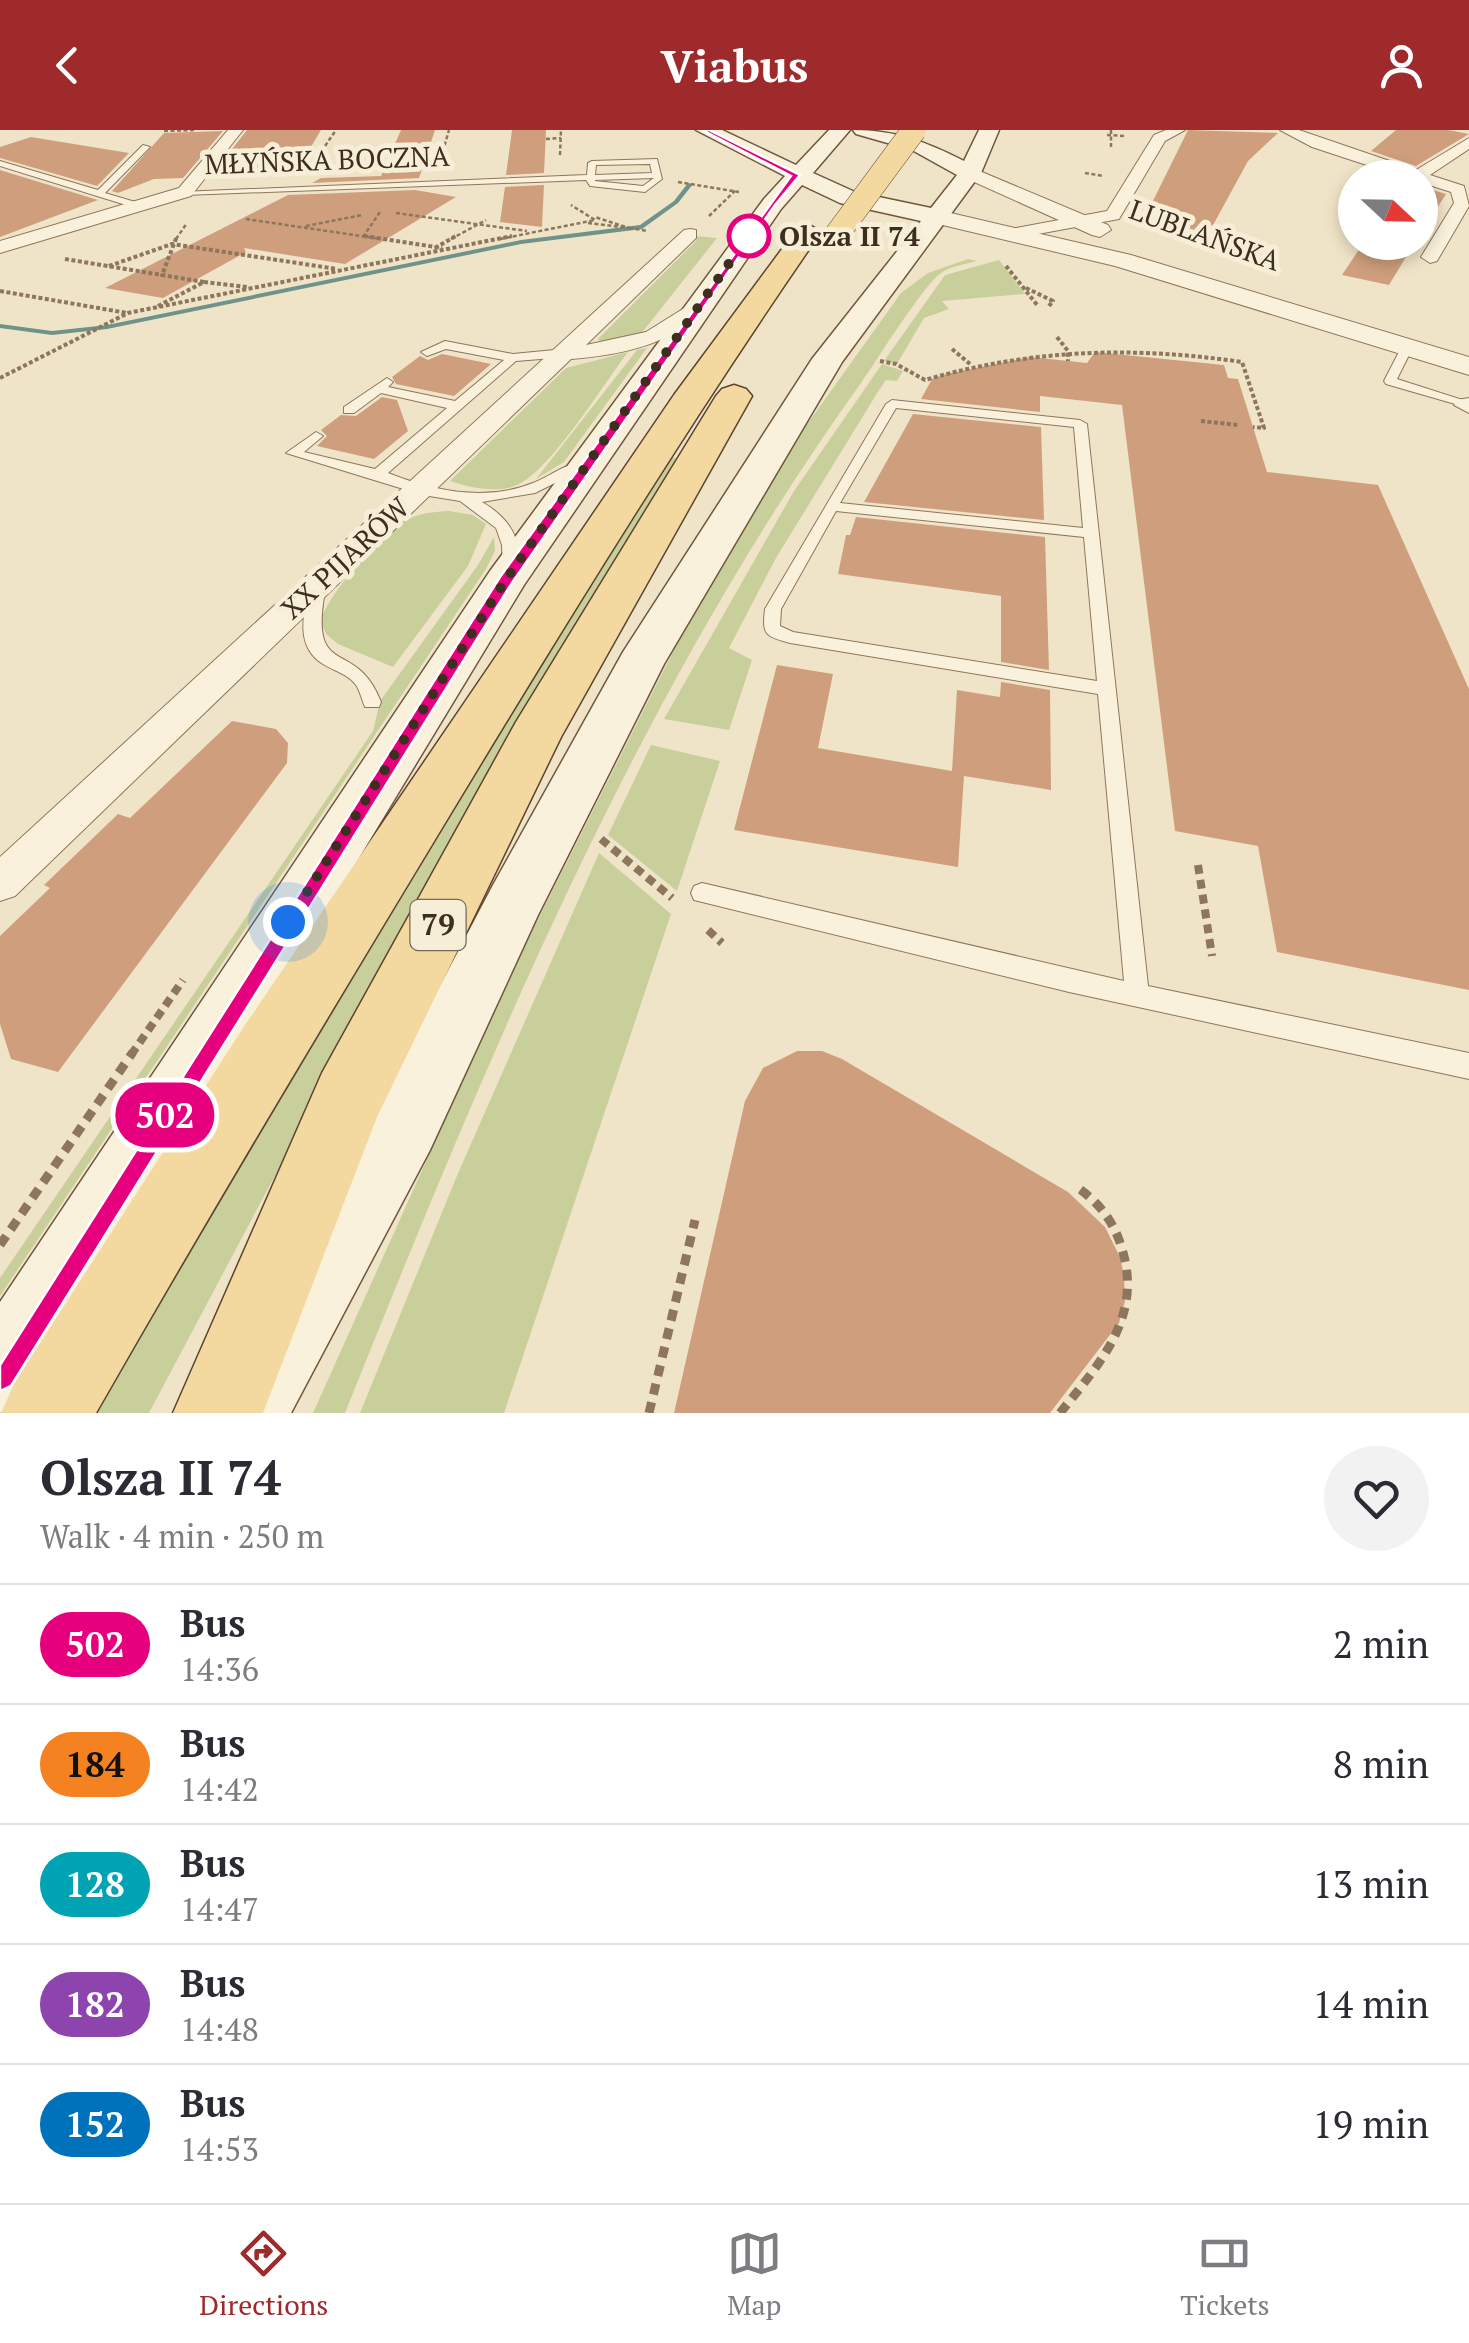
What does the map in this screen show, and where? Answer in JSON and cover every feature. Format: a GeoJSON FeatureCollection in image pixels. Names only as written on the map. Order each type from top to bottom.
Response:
{"type":"FeatureCollection","features":[{"type":"Feature","properties":{"kind":"main road"},"geometry":{"type":"LineString","coordinates":[[706,130],[848,198],[954,195]]}},
{"type":"Feature","properties":{"kind":"main road"},"geometry":{"type":"LineString","coordinates":[[0,1376],[505,581],[796,175],[840,130]]}},
{"type":"Feature","properties":{"kind":"main road"},"geometry":{"type":"LineString","coordinates":[[863,130],[919,146],[954,195]]}},
{"type":"Feature","properties":{"kind":"main road","name":"79"},"geometry":{"type":"LineString","coordinates":[[767,341],[822,235],[889,130]]}},
{"type":"Feature","properties":{"kind":"main road","name":"79"},"geometry":{"type":"LineString","coordinates":[[46,1413],[245,1088],[741,320],[914,130]]}},
{"type":"Feature","properties":{"kind":"main road"},"geometry":{"type":"LineString","coordinates":[[245,1413],[405,1125],[514,902],[666,620],[828,359],[954,195],[989,130]]}},
{"type":"Feature","properties":{"kind":"main road","name":"79"},"geometry":{"type":"LineString","coordinates":[[218,1413],[357,1082],[535,736],[749,370]]}},
{"type":"Feature","properties":{"kind":"street","name":"MŁYŃSKA BOCZNA"},"geometry":{"type":"LineString","coordinates":[[0,247],[185,192],[236,130]]}},
{"type":"Feature","properties":{"kind":"street"},"geometry":{"type":"LineString","coordinates":[[1016,233],[1114,215],[1158,138],[1178,130]]}},
{"type":"Feature","properties":{"kind":"street"},"geometry":{"type":"LineString","coordinates":[[1287,130],[1317,144],[1372,160]]}},
{"type":"Feature","properties":{"kind":"street"},"geometry":{"type":"LineString","coordinates":[[1438,163],[1469,142]]}},
{"type":"Feature","properties":{"kind":"street"},"geometry":{"type":"LineString","coordinates":[[1438,180],[1453,186],[1462,198],[1438,242]]}},
{"type":"Feature","properties":{"kind":"street","name":"LUBLAŃSKA"},"geometry":{"type":"LineString","coordinates":[[954,195],[1076,220],[1150,253],[1226,280],[1469,352]]}},
{"type":"Feature","properties":{"kind":"street","name":"LUBLAŃSKA"},"geometry":{"type":"LineString","coordinates":[[954,195],[1016,233],[1122,260],[1469,366]]}},
{"type":"Feature","properties":{"kind":"street","name":"XX PIJARÓW"},"geometry":{"type":"LineString","coordinates":[[0,883],[690,234]]}},
{"type":"Feature","properties":{"kind":"street"},"geometry":{"type":"LineString","coordinates":[[565,353],[645,342],[672,329],[701,306]]}},
{"type":"Feature","properties":{"kind":"lane"},"geometry":{"type":"LineString","coordinates":[[101,192],[146,147]]}},
{"type":"Feature","properties":{"kind":"lane"},"geometry":{"type":"LineString","coordinates":[[0,163],[139,206]]}},
{"type":"Feature","properties":{"kind":"lane","name":"MŁYŃSKA BOCZNA"},"geometry":{"type":"LineString","coordinates":[[185,192],[658,177]]}},
{"type":"Feature","properties":{"kind":"lane"},"geometry":{"type":"LineString","coordinates":[[427,352],[445,344],[467,354],[500,359],[565,353]]}},
{"type":"Feature","properties":{"kind":"lane"},"geometry":{"type":"LineString","coordinates":[[1406,349],[1390,381],[1467,406]]}},
{"type":"Feature","properties":{"kind":"lane"},"geometry":{"type":"LineString","coordinates":[[378,474],[450,401],[500,359]]}},
{"type":"Feature","properties":{"kind":"lane"},"geometry":{"type":"LineString","coordinates":[[350,410],[383,386],[450,401]]}},
{"type":"Feature","properties":{"kind":"lane"},"geometry":{"type":"LineString","coordinates":[[1107,689],[790,637],[771,629],[772,609],[892,404],[1080,424],[1088,533],[1107,689],[1137,994]]}},
{"type":"Feature","properties":{"kind":"lane"},"geometry":{"type":"LineString","coordinates":[[316,436],[293,454],[378,474],[416,491],[465,499],[510,494],[547,484],[570,472],[598,448]]}},
{"type":"Feature","properties":{"kind":"lane"},"geometry":{"type":"LineString","coordinates":[[465,499],[488,511],[508,532],[512,557],[505,581]]}},
{"type":"Feature","properties":{"kind":"lane"},"geometry":{"type":"LineString","coordinates":[[831,506],[1088,533]]}},
{"type":"Feature","properties":{"kind":"lane"},"geometry":{"type":"LineString","coordinates":[[319,583],[308,621],[311,641],[322,655],[362,679],[372,702]]}},
{"type":"Feature","properties":{"kind":"lane"},"geometry":{"type":"LineString","coordinates":[[702,892],[1137,994],[1469,1066]]}},
{"type":"Feature","properties":{"kind":"path"},"geometry":{"type":"LineString","coordinates":[[158,131],[203,130]]}},
{"type":"Feature","properties":{"kind":"path"},"geometry":{"type":"LineString","coordinates":[[320,132],[335,130]]}},
{"type":"Feature","properties":{"kind":"path"},"geometry":{"type":"LineString","coordinates":[[314,164],[335,130]]}},
{"type":"Feature","properties":{"kind":"path"},"geometry":{"type":"LineString","coordinates":[[440,159],[449,130]]}},
{"type":"Feature","properties":{"kind":"path"},"geometry":{"type":"LineString","coordinates":[[561,130],[560,181],[564,191],[560,199],[629,228]]}},
{"type":"Feature","properties":{"kind":"path"},"geometry":{"type":"LineString","coordinates":[[1110,149],[1111,130]]}},
{"type":"Feature","properties":{"kind":"path"},"geometry":{"type":"LineString","coordinates":[[432,138],[446,138]]}},
{"type":"Feature","properties":{"kind":"path"},"geometry":{"type":"LineString","coordinates":[[546,139],[561,138]]}},
{"type":"Feature","properties":{"kind":"path"},"geometry":{"type":"LineString","coordinates":[[314,142],[328,142]]}},
{"type":"Feature","properties":{"kind":"path"},"geometry":{"type":"LineString","coordinates":[[429,149],[443,148]]}},
{"type":"Feature","properties":{"kind":"path"},"geometry":{"type":"LineString","coordinates":[[307,153],[321,152]]}},
{"type":"Feature","properties":{"kind":"path"},"geometry":{"type":"LineString","coordinates":[[1086,173],[1107,176]]}},
{"type":"Feature","properties":{"kind":"path"},"geometry":{"type":"LineString","coordinates":[[658,177],[746,193]]}},
{"type":"Feature","properties":{"kind":"path"},"geometry":{"type":"LineString","coordinates":[[363,239],[382,212],[378,185]]}},
{"type":"Feature","properties":{"kind":"path"},"geometry":{"type":"LineString","coordinates":[[286,232],[382,212]]}},
{"type":"Feature","properties":{"kind":"path"},"geometry":{"type":"LineString","coordinates":[[394,213],[535,232]]}},
{"type":"Feature","properties":{"kind":"path"},"geometry":{"type":"LineString","coordinates":[[0,378],[128,313],[595,220],[588,214]]}},
{"type":"Feature","properties":{"kind":"path"},"geometry":{"type":"LineString","coordinates":[[244,219],[448,249]]}},
{"type":"Feature","properties":{"kind":"path"},"geometry":{"type":"LineString","coordinates":[[436,248],[486,220]]}},
{"type":"Feature","properties":{"kind":"path"},"geometry":{"type":"LineString","coordinates":[[162,275],[172,244],[188,221]]}},
{"type":"Feature","properties":{"kind":"path"},"geometry":{"type":"LineString","coordinates":[[582,222],[648,230]]}},
{"type":"Feature","properties":{"kind":"path"},"geometry":{"type":"LineString","coordinates":[[109,266],[172,244],[344,270]]}},
{"type":"Feature","properties":{"kind":"path"},"geometry":{"type":"LineString","coordinates":[[208,249],[217,244]]}},
{"type":"Feature","properties":{"kind":"path"},"geometry":{"type":"LineString","coordinates":[[280,260],[290,256]]}},
{"type":"Feature","properties":{"kind":"path"},"geometry":{"type":"LineString","coordinates":[[999,257],[1038,306]]}},
{"type":"Feature","properties":{"kind":"path"},"geometry":{"type":"LineString","coordinates":[[62,259],[257,288]]}},
{"type":"Feature","properties":{"kind":"path"},"geometry":{"type":"LineString","coordinates":[[90,271],[102,265]]}},
{"type":"Feature","properties":{"kind":"path"},"geometry":{"type":"LineString","coordinates":[[164,283],[175,277]]}},
{"type":"Feature","properties":{"kind":"path"},"geometry":{"type":"LineString","coordinates":[[152,309],[204,282]]}},
{"type":"Feature","properties":{"kind":"path"},"geometry":{"type":"LineString","coordinates":[[1021,285],[1053,301],[1049,306]]}},
{"type":"Feature","properties":{"kind":"path"},"geometry":{"type":"LineString","coordinates":[[0,290],[8,286]]}},
{"type":"Feature","properties":{"kind":"path"},"geometry":{"type":"LineString","coordinates":[[0,290],[128,313]]}},
{"type":"Feature","properties":{"kind":"path"},"geometry":{"type":"LineString","coordinates":[[70,304],[81,298]]}},
{"type":"Feature","properties":{"kind":"path"},"geometry":{"type":"LineString","coordinates":[[1056,336],[1068,351],[1068,361]]}},
{"type":"Feature","properties":{"kind":"path"},"geometry":{"type":"LineString","coordinates":[[952,349],[972,366]]}},
{"type":"Feature","properties":{"kind":"path"},"geometry":{"type":"LineString","coordinates":[[880,362],[896,364],[924,380],[972,366],[1068,351],[1125,350],[1242,362],[1264,428],[1253,427]]}},
{"type":"Feature","properties":{"kind":"path"},"geometry":{"type":"LineString","coordinates":[[1201,421],[1238,425]]}},
{"type":"Feature","properties":{"kind":"path"},"geometry":{"type":"LineString","coordinates":[[600,838],[680,905]]}},
{"type":"Feature","properties":{"kind":"path"},"geometry":{"type":"LineString","coordinates":[[1198,865],[1212,956]]}},
{"type":"Feature","properties":{"kind":"path"},"geometry":{"type":"LineString","coordinates":[[1060,1413],[1120,1335],[1130,1298],[1128,1264],[1115,1229],[1090,1195],[1078,1188]]}},
{"type":"Feature","properties":{"kind":"path"},"geometry":{"type":"LineString","coordinates":[[649,1413],[696,1220]]}},
{"type":"Feature","properties":{"kind":"green space"},"geometry":{"type":"Polygon","coordinates":[[[695,236],[717,238],[640,335],[601,342],[598,339],[697,240],[695,236]]]}},
{"type":"Feature","properties":{"kind":"green space"},"geometry":{"type":"Polygon","coordinates":[[[968,259],[977,261],[941,273],[912,308],[780,503],[706,626],[572,882],[454,1146],[345,1413],[313,1413],[508,979],[687,624],[793,444],[901,293],[928,273],[968,259]]]}},
{"type":"Feature","properties":{"kind":"green space"},"geometry":{"type":"Polygon","coordinates":[[[999,260],[1025,294],[942,301],[949,309],[924,318],[897,364],[884,361],[945,275],[999,260]]]}},
{"type":"Feature","properties":{"kind":"green space"},"geometry":{"type":"Polygon","coordinates":[[[647,348],[564,462],[536,479],[637,350],[647,348]]]}},
{"type":"Feature","properties":{"kind":"green space"},"geometry":{"type":"Polygon","coordinates":[[[628,352],[561,444],[532,475],[503,489],[475,488],[450,481],[566,368],[628,352]]]}},
{"type":"Feature","properties":{"kind":"green space"},"geometry":{"type":"Polygon","coordinates":[[[882,364],[903,371],[897,381],[886,380],[876,395],[776,558],[729,648],[752,660],[729,730],[664,719],[794,491],[882,364]]]}},
{"type":"Feature","properties":{"kind":"green space"},"geometry":{"type":"Polygon","coordinates":[[[670,457],[679,459],[357,1021],[149,1413],[89,1413],[472,774],[670,457]]]}},
{"type":"Feature","properties":{"kind":"green space"},"geometry":{"type":"Polygon","coordinates":[[[449,511],[473,515],[486,524],[468,566],[393,667],[338,644],[326,634],[321,622],[325,610],[344,581],[372,551],[409,519],[449,511]]]}},
{"type":"Feature","properties":{"kind":"green space"},"geometry":{"type":"Polygon","coordinates":[[[494,537],[495,551],[486,569],[0,1296],[0,1278],[373,731],[380,701],[494,537]]]}},
{"type":"Feature","properties":{"kind":"green space"},"geometry":{"type":"Polygon","coordinates":[[[651,745],[720,761],[677,891],[608,835],[651,745]]]}},
{"type":"Feature","properties":{"kind":"green space"},"geometry":{"type":"Polygon","coordinates":[[[599,853],[671,914],[504,1413],[360,1413],[456,1178],[599,853]]]}},
{"type":"Feature","properties":{"kind":"building"},"geometry":{"type":"Polygon","coordinates":[[[247,130],[321,130],[296,172],[211,176],[247,130]]]}},
{"type":"Feature","properties":{"kind":"building"},"geometry":{"type":"Polygon","coordinates":[[[401,130],[435,130],[419,178],[312,183],[321,178],[381,176],[401,130]]]}},
{"type":"Feature","properties":{"kind":"building"},"geometry":{"type":"Polygon","coordinates":[[[512,130],[546,130],[544,173],[506,175],[512,130]]]}},
{"type":"Feature","properties":{"kind":"building"},"geometry":{"type":"Polygon","coordinates":[[[1188,130],[1278,133],[1248,161],[1206,238],[1146,215],[1188,130]]]}},
{"type":"Feature","properties":{"kind":"building"},"geometry":{"type":"Polygon","coordinates":[[[1396,130],[1469,134],[1426,160],[1398,160],[1371,151],[1396,130]]]}},
{"type":"Feature","properties":{"kind":"building"},"geometry":{"type":"Polygon","coordinates":[[[223,131],[183,178],[154,179],[118,193],[112,191],[164,133],[223,131]]]}},
{"type":"Feature","properties":{"kind":"building"},"geometry":{"type":"Polygon","coordinates":[[[31,137],[129,153],[97,186],[0,158],[0,147],[31,137]]]}},
{"type":"Feature","properties":{"kind":"building"},"geometry":{"type":"Polygon","coordinates":[[[0,170],[98,200],[0,237],[0,170]]]}},
{"type":"Feature","properties":{"kind":"building"},"geometry":{"type":"Polygon","coordinates":[[[544,185],[542,227],[500,222],[505,187],[544,185]]]}},
{"type":"Feature","properties":{"kind":"building"},"geometry":{"type":"Polygon","coordinates":[[[415,190],[456,197],[345,264],[244,248],[246,252],[163,298],[105,288],[288,195],[415,190]]]}},
{"type":"Feature","properties":{"kind":"building"},"geometry":{"type":"Polygon","coordinates":[[[1352,260],[1404,260],[1389,285],[1342,275],[1352,260]]]}},
{"type":"Feature","properties":{"kind":"building"},"geometry":{"type":"Polygon","coordinates":[[[1095,352],[1224,365],[1228,378],[1238,379],[1267,472],[1378,485],[1469,689],[1469,990],[1277,952],[1258,846],[1175,831],[1122,405],[1040,396],[1040,412],[921,399],[932,379],[946,374],[1031,357],[1087,363],[1095,352]]]}},
{"type":"Feature","properties":{"kind":"building"},"geometry":{"type":"Polygon","coordinates":[[[442,354],[491,364],[454,396],[396,384],[392,377],[420,356],[428,360],[442,354]]]}},
{"type":"Feature","properties":{"kind":"building"},"geometry":{"type":"Polygon","coordinates":[[[382,397],[397,400],[408,431],[374,459],[317,446],[327,436],[321,430],[341,415],[356,416],[382,397]]]}},
{"type":"Feature","properties":{"kind":"building"},"geometry":{"type":"Polygon","coordinates":[[[913,414],[1041,427],[1044,520],[864,502],[913,414]]]}},
{"type":"Feature","properties":{"kind":"building"},"geometry":{"type":"Polygon","coordinates":[[[856,517],[1045,537],[1049,670],[1001,662],[1001,596],[838,574],[846,535],[850,535],[856,517]]]}},
{"type":"Feature","properties":{"kind":"building"},"geometry":{"type":"Polygon","coordinates":[[[777,665],[833,674],[818,748],[952,771],[957,690],[1000,697],[1001,682],[1050,690],[1051,790],[964,776],[958,867],[734,830],[777,665]]]}},
{"type":"Feature","properties":{"kind":"building"},"geometry":{"type":"Polygon","coordinates":[[[232,721],[276,729],[288,743],[287,763],[58,1072],[11,1059],[0,1024],[0,936],[50,888],[44,885],[118,814],[130,818],[232,721]]]}},
{"type":"Feature","properties":{"kind":"building"},"geometry":{"type":"Polygon","coordinates":[[[797,1051],[822,1051],[842,1059],[1068,1192],[1105,1227],[1120,1257],[1124,1276],[1125,1301],[1119,1323],[1050,1413],[674,1413],[745,1101],[763,1068],[797,1051]]]}},
{"type":"Feature","properties":{"kind":"waterway"},"geometry":{"type":"LineString","coordinates":[[0,326],[52,333],[107,327],[521,242],[642,227],[676,202],[690,184]]}},
{"type":"Feature","properties":{"kind":"bus line","name":"502"},"geometry":{"type":"LineString","coordinates":[[0,1376],[505,581],[796,175],[706,130]]}},
{"type":"Feature","properties":{"kind":"place","name":"Olsza II 74"},"geometry":{"type":"Point","coordinates":[749,236]}},
{"type":"Feature","properties":{"kind":"route"},"geometry":{"type":"LineString","coordinates":[[288,922],[505,581],[754,228],[749,236]]}}]}
